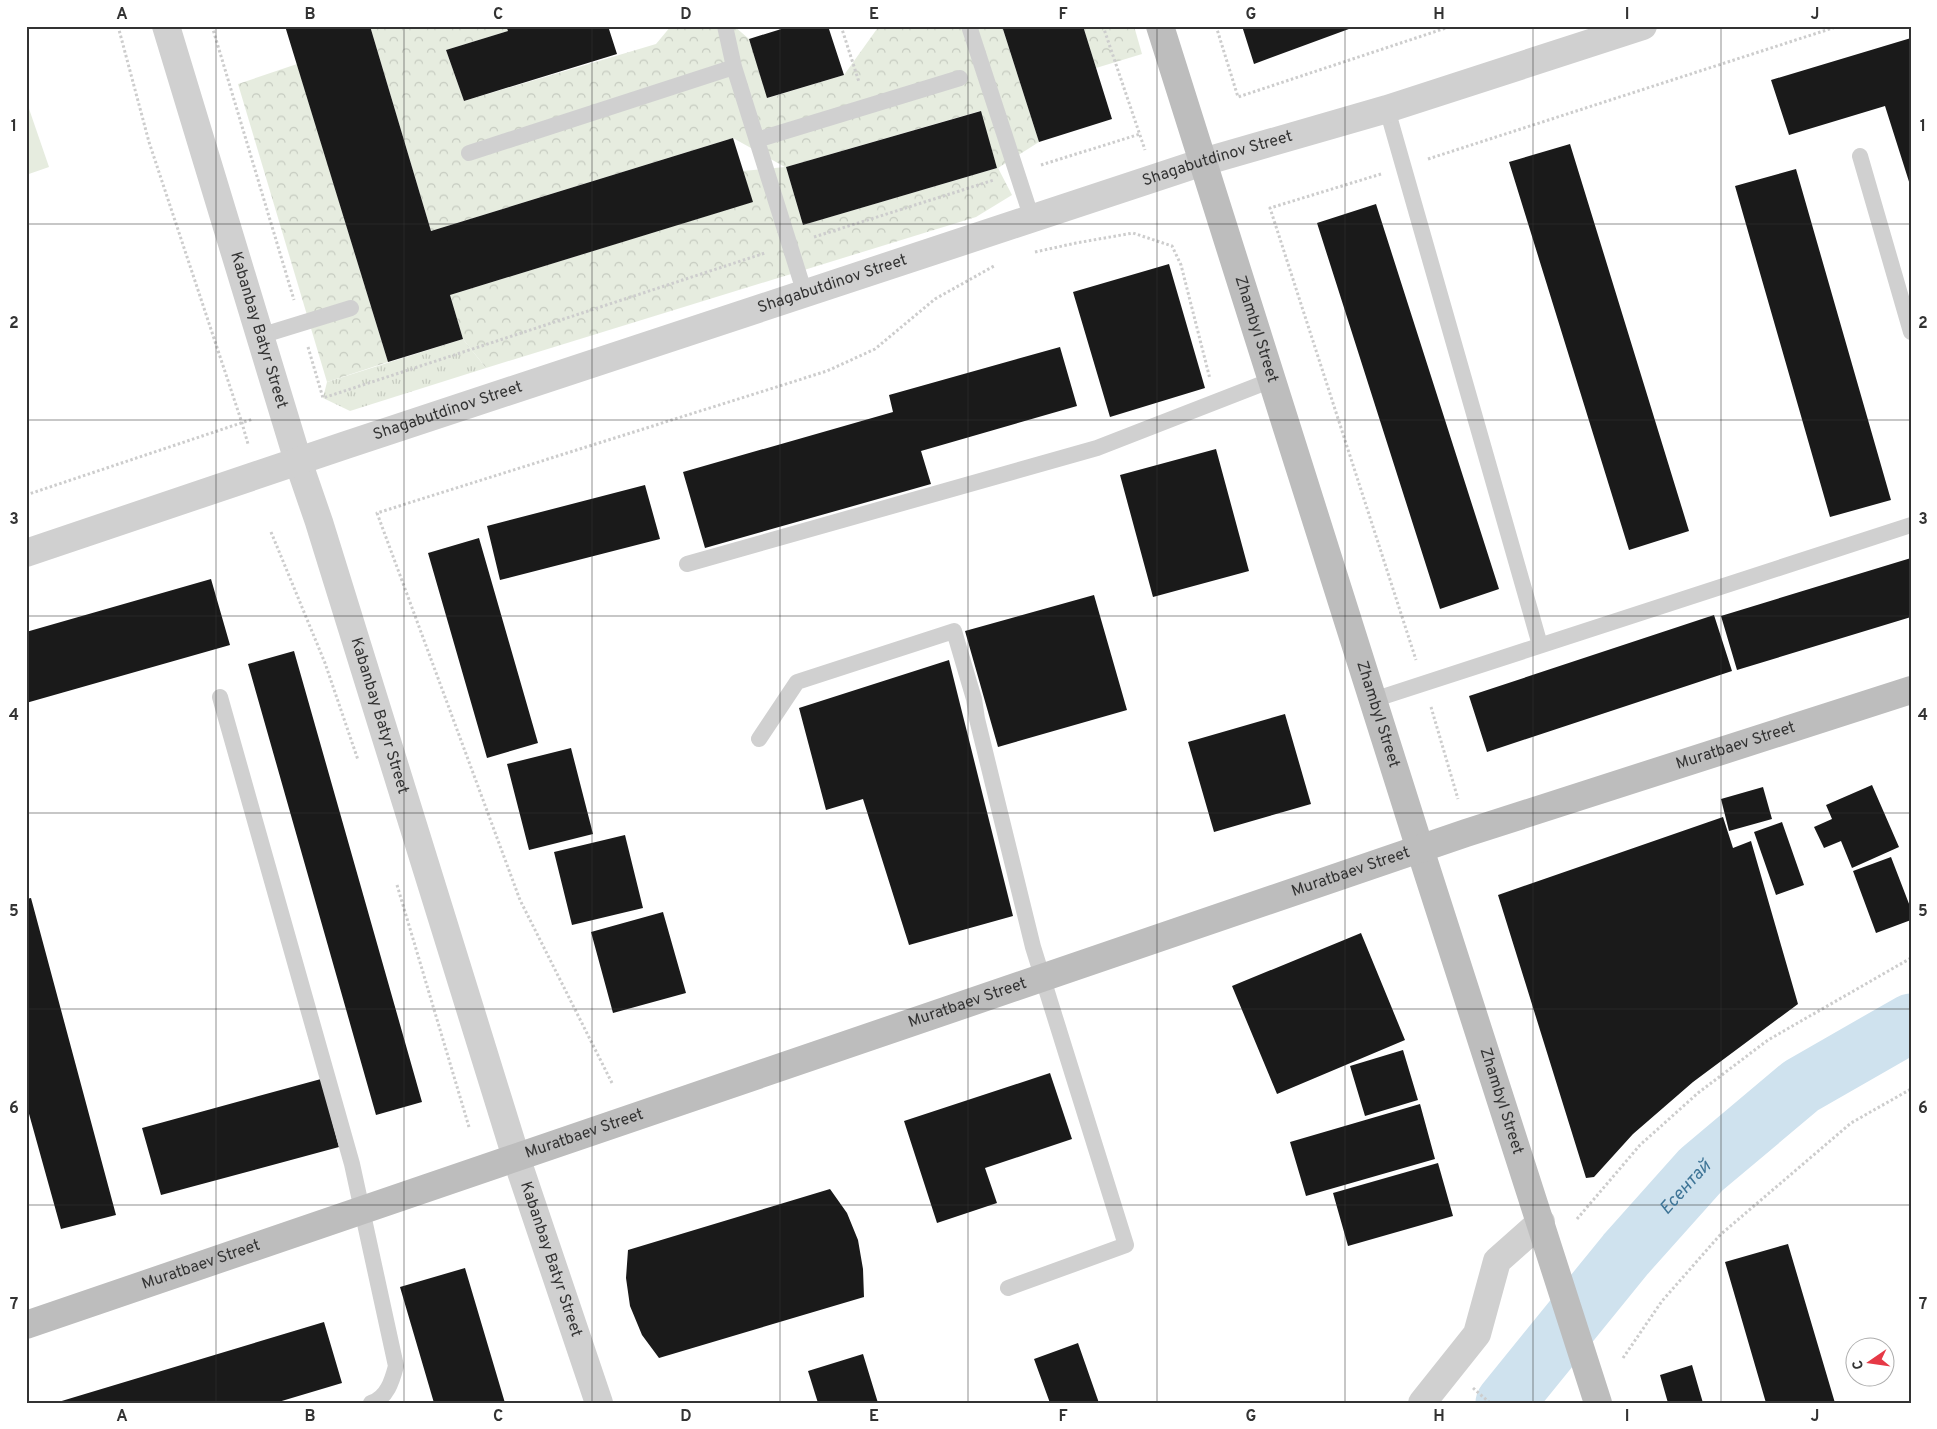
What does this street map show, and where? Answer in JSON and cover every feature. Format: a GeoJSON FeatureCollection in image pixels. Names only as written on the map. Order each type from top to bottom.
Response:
{"type":"FeatureCollection","features":[{"type":"Feature","properties":{"kind":"street","name":"Kabanbay Batyr Street"},"geometry":{"type":"LineString","coordinates":[[166,26],[298,461],[319,522],[516,1157],[600,1403]]}},
{"type":"Feature","properties":{"kind":"street","name":"Zhambyl Street"},"geometry":{"type":"LineString","coordinates":[[1160,26],[1420,849],[1553,1259],[1593,1390]]}},
{"type":"Feature","properties":{"kind":"street","name":"Shagabutdinov Street"},"geometry":{"type":"LineString","coordinates":[[26,553],[298,461],[1203,162],[1387,109],[1643,26]]}},
{"type":"Feature","properties":{"kind":"street","name":"Muratbaev Street"},"geometry":{"type":"LineString","coordinates":[[27,1322],[362,1210],[1420,849],[1911,690]]}},
{"type":"Feature","properties":{"kind":"street"},"geometry":{"type":"LineString","coordinates":[[1422,1403],[1477,1334],[1497,1261],[1541,1222]]}},
{"type":"Feature","properties":{"kind":"lane"},"geometry":{"type":"LineString","coordinates":[[725,26],[734,67],[804,294]]}},
{"type":"Feature","properties":{"kind":"lane"},"geometry":{"type":"LineString","coordinates":[[969,26],[1032,219]]}},
{"type":"Feature","properties":{"kind":"lane"},"geometry":{"type":"LineString","coordinates":[[469,152],[734,67]]}},
{"type":"Feature","properties":{"kind":"lane"},"geometry":{"type":"LineString","coordinates":[[757,140],[960,78]]}},
{"type":"Feature","properties":{"kind":"lane"},"geometry":{"type":"LineString","coordinates":[[1387,109],[1540,645]]}},
{"type":"Feature","properties":{"kind":"lane"},"geometry":{"type":"LineString","coordinates":[[1860,156],[1911,332]]}},
{"type":"Feature","properties":{"kind":"lane"},"geometry":{"type":"LineString","coordinates":[[260,336],[351,308]]}},
{"type":"Feature","properties":{"kind":"lane"},"geometry":{"type":"LineString","coordinates":[[686,564],[1097,448],[1272,380]]}},
{"type":"Feature","properties":{"kind":"lane"},"geometry":{"type":"LineString","coordinates":[[1373,700],[1911,525]]}},
{"type":"Feature","properties":{"kind":"lane"},"geometry":{"type":"LineString","coordinates":[[760,739],[797,682],[954,631],[974,699],[977,719],[1033,947],[1126,1245],[1008,1288]]}},
{"type":"Feature","properties":{"kind":"lane"},"geometry":{"type":"LineString","coordinates":[[220,697],[350,1155],[396,1366],[392,1384],[377,1401],[371,1403]]}},
{"type":"Feature","properties":{"kind":"path"},"geometry":{"type":"LineString","coordinates":[[118,26],[150,142],[248,444]]}},
{"type":"Feature","properties":{"kind":"path"},"geometry":{"type":"LineString","coordinates":[[212,26],[323,398],[790,245],[1140,134],[1103,26]]}},
{"type":"Feature","properties":{"kind":"path"},"geometry":{"type":"LineString","coordinates":[[842,26],[867,107]]}},
{"type":"Feature","properties":{"kind":"path"},"geometry":{"type":"LineString","coordinates":[[1216,26],[1238,97],[1452,26]]}},
{"type":"Feature","properties":{"kind":"path"},"geometry":{"type":"LineString","coordinates":[[1742,58],[1838,26]]}},
{"type":"Feature","properties":{"kind":"path"},"geometry":{"type":"LineString","coordinates":[[1031,253],[1133,233],[1172,246],[1181,265],[1216,401]]}},
{"type":"Feature","properties":{"kind":"path"},"geometry":{"type":"LineString","coordinates":[[612,1082],[520,900],[377,513],[828,371],[875,349],[935,299],[995,265]]}},
{"type":"Feature","properties":{"kind":"path"},"geometry":{"type":"LineString","coordinates":[[26,495],[242,423]]}},
{"type":"Feature","properties":{"kind":"path"},"geometry":{"type":"LineString","coordinates":[[271,532],[325,663],[359,764]]}},
{"type":"Feature","properties":{"kind":"path"},"geometry":{"type":"LineString","coordinates":[[396,884],[469,1127]]}},
{"type":"Feature","properties":{"kind":"path"},"geometry":{"type":"LineString","coordinates":[[1577,1219],[1640,1145],[1698,1093],[1768,1040],[1911,958]]}},
{"type":"Feature","properties":{"kind":"path"},"geometry":{"type":"LineString","coordinates":[[1623,1358],[1662,1301],[1720,1235],[1851,1123],[1911,1089]]}},
{"type":"Feature","properties":{"kind":"path"},"geometry":{"type":"LineString","coordinates":[[1474,1388],[1490,1403]]}},
{"type":"Feature","properties":{"kind":"green space"},"geometry":{"type":"Polygon","coordinates":[[[370,26],[505,26],[508,31],[446,50],[464,101],[656,44],[671,26],[734,26],[749,39],[768,98],[844,75],[879,26],[1002,26],[1039,142],[998,168],[1012,195],[976,217],[486,368],[463,339],[450,295],[752,202],[743,171],[785,167],[733,138],[431,231],[370,26]],[[980,111],[786,167],[803,225],[997,168],[980,111]]]}},
{"type":"Feature","properties":{"kind":"green space"},"geometry":{"type":"Polygon","coordinates":[[[1083,26],[1134,26],[1142,54],[1096,68],[1083,26]]]}},
{"type":"Feature","properties":{"kind":"green space"},"geometry":{"type":"Polygon","coordinates":[[[297,64],[388,362],[327,382],[238,84],[297,64]]]}},
{"type":"Feature","properties":{"kind":"green space"},"geometry":{"type":"Polygon","coordinates":[[[26,100],[49,167],[26,175],[26,100]]]}},
{"type":"Feature","properties":{"kind":"green space"},"geometry":{"type":"Polygon","coordinates":[[[463,339],[486,368],[350,411],[323,398],[327,382],[463,339]]]}},
{"type":"Feature","properties":{"kind":"building"},"geometry":{"type":"Polygon","coordinates":[[[285,26],[370,26],[431,231],[733,138],[753,202],[450,295],[463,339],[388,362],[285,26]]]}},
{"type":"Feature","properties":{"kind":"building"},"geometry":{"type":"Polygon","coordinates":[[[506,26],[608,26],[617,54],[464,101],[446,50],[508,31],[506,26]]]}},
{"type":"Feature","properties":{"kind":"building"},"geometry":{"type":"Polygon","coordinates":[[[791,26],[828,26],[844,75],[767,98],[749,39],[791,26]]]}},
{"type":"Feature","properties":{"kind":"building"},"geometry":{"type":"Polygon","coordinates":[[[1002,26],[1083,26],[1112,119],[1039,142],[1002,26]]]}},
{"type":"Feature","properties":{"kind":"building"},"geometry":{"type":"Polygon","coordinates":[[[1242,26],[1357,26],[1254,64],[1242,26]]]}},
{"type":"Feature","properties":{"kind":"building"},"geometry":{"type":"Polygon","coordinates":[[[1911,38],[1911,188],[1885,106],[1789,135],[1771,80],[1911,38]]]}},
{"type":"Feature","properties":{"kind":"building"},"geometry":{"type":"Polygon","coordinates":[[[981,111],[997,168],[803,225],[786,167],[981,111]]]}},
{"type":"Feature","properties":{"kind":"building"},"geometry":{"type":"Polygon","coordinates":[[[1570,144],[1689,531],[1629,550],[1509,162],[1570,144]]]}},
{"type":"Feature","properties":{"kind":"building"},"geometry":{"type":"Polygon","coordinates":[[[1796,169],[1891,500],[1830,517],[1735,186],[1796,169]]]}},
{"type":"Feature","properties":{"kind":"building"},"geometry":{"type":"Polygon","coordinates":[[[1376,204],[1499,589],[1440,609],[1317,223],[1376,204]]]}},
{"type":"Feature","properties":{"kind":"building"},"geometry":{"type":"Polygon","coordinates":[[[1169,264],[1205,388],[1110,417],[1073,292],[1169,264]]]}},
{"type":"Feature","properties":{"kind":"building"},"geometry":{"type":"Polygon","coordinates":[[[1060,347],[1077,406],[921,451],[931,484],[705,548],[683,472],[893,412],[889,395],[1060,347]]]}},
{"type":"Feature","properties":{"kind":"building"},"geometry":{"type":"Polygon","coordinates":[[[1216,449],[1249,571],[1153,597],[1120,475],[1216,449]]]}},
{"type":"Feature","properties":{"kind":"building"},"geometry":{"type":"Polygon","coordinates":[[[645,485],[660,539],[500,580],[487,526],[645,485]]]}},
{"type":"Feature","properties":{"kind":"building"},"geometry":{"type":"Polygon","coordinates":[[[479,538],[538,743],[487,758],[428,553],[479,538]]]}},
{"type":"Feature","properties":{"kind":"building"},"geometry":{"type":"Polygon","coordinates":[[[1911,558],[1911,617],[1737,670],[1721,616],[1911,558]]]}},
{"type":"Feature","properties":{"kind":"building"},"geometry":{"type":"Polygon","coordinates":[[[211,579],[230,645],[26,703],[26,632],[211,579]]]}},
{"type":"Feature","properties":{"kind":"building"},"geometry":{"type":"Polygon","coordinates":[[[1094,595],[1127,710],[998,747],[965,631],[1094,595]]]}},
{"type":"Feature","properties":{"kind":"building"},"geometry":{"type":"Polygon","coordinates":[[[1714,615],[1732,671],[1487,752],[1469,696],[1714,615]]]}},
{"type":"Feature","properties":{"kind":"building"},"geometry":{"type":"Polygon","coordinates":[[[294,651],[422,1102],[376,1115],[248,664],[294,651]]]}},
{"type":"Feature","properties":{"kind":"building"},"geometry":{"type":"Polygon","coordinates":[[[949,660],[1013,916],[909,945],[863,799],[826,810],[799,708],[949,660]]]}},
{"type":"Feature","properties":{"kind":"building"},"geometry":{"type":"Polygon","coordinates":[[[1285,714],[1311,804],[1214,832],[1188,742],[1285,714]]]}},
{"type":"Feature","properties":{"kind":"building"},"geometry":{"type":"Polygon","coordinates":[[[571,748],[593,834],[529,850],[507,764],[571,748]]]}},
{"type":"Feature","properties":{"kind":"building"},"geometry":{"type":"Polygon","coordinates":[[[1872,785],[1899,847],[1852,868],[1841,841],[1824,848],[1814,827],[1832,819],[1826,805],[1872,785]]]}},
{"type":"Feature","properties":{"kind":"building"},"geometry":{"type":"Polygon","coordinates":[[[1763,787],[1772,819],[1729,831],[1721,799],[1763,787]]]}},
{"type":"Feature","properties":{"kind":"building"},"geometry":{"type":"Polygon","coordinates":[[[1723,817],[1733,848],[1751,841],[1798,1004],[1693,1082],[1633,1134],[1594,1177],[1586,1178],[1498,895],[1723,817]]]}},
{"type":"Feature","properties":{"kind":"building"},"geometry":{"type":"Polygon","coordinates":[[[1782,822],[1804,885],[1776,895],[1754,832],[1782,822]]]}},
{"type":"Feature","properties":{"kind":"building"},"geometry":{"type":"Polygon","coordinates":[[[625,835],[643,908],[572,925],[554,852],[625,835]]]}},
{"type":"Feature","properties":{"kind":"building"},"geometry":{"type":"Polygon","coordinates":[[[1891,857],[1911,909],[1911,920],[1876,933],[1853,871],[1891,857]]]}},
{"type":"Feature","properties":{"kind":"building"},"geometry":{"type":"Polygon","coordinates":[[[31,898],[116,1215],[61,1229],[26,1103],[26,899],[31,898]]]}},
{"type":"Feature","properties":{"kind":"building"},"geometry":{"type":"Polygon","coordinates":[[[663,912],[686,993],[613,1013],[591,932],[663,912]]]}},
{"type":"Feature","properties":{"kind":"building"},"geometry":{"type":"Polygon","coordinates":[[[1361,933],[1405,1040],[1277,1094],[1232,986],[1361,933]]]}},
{"type":"Feature","properties":{"kind":"building"},"geometry":{"type":"Polygon","coordinates":[[[1403,1050],[1418,1100],[1365,1116],[1350,1066],[1403,1050]]]}},
{"type":"Feature","properties":{"kind":"building"},"geometry":{"type":"Polygon","coordinates":[[[1050,1073],[1072,1139],[985,1168],[997,1203],[937,1223],[904,1121],[1050,1073]]]}},
{"type":"Feature","properties":{"kind":"building"},"geometry":{"type":"Polygon","coordinates":[[[321,1079],[339,1147],[161,1195],[142,1128],[321,1079]]]}},
{"type":"Feature","properties":{"kind":"building"},"geometry":{"type":"Polygon","coordinates":[[[1420,1104],[1435,1159],[1306,1196],[1290,1142],[1420,1104]]]}},
{"type":"Feature","properties":{"kind":"building"},"geometry":{"type":"Polygon","coordinates":[[[1438,1163],[1453,1216],[1348,1246],[1333,1193],[1438,1163]]]}},
{"type":"Feature","properties":{"kind":"building"},"geometry":{"type":"Polygon","coordinates":[[[830,1189],[847,1213],[858,1240],[863,1269],[864,1297],[659,1358],[642,1335],[630,1306],[626,1278],[628,1250],[830,1189]]]}},
{"type":"Feature","properties":{"kind":"building"},"geometry":{"type":"Polygon","coordinates":[[[1788,1244],[1835,1403],[1766,1403],[1725,1262],[1788,1244]]]}},
{"type":"Feature","properties":{"kind":"building"},"geometry":{"type":"Polygon","coordinates":[[[465,1268],[505,1403],[434,1403],[400,1287],[465,1268]]]}},
{"type":"Feature","properties":{"kind":"building"},"geometry":{"type":"Polygon","coordinates":[[[324,1322],[342,1383],[275,1403],[55,1403],[324,1322]]]}},
{"type":"Feature","properties":{"kind":"building"},"geometry":{"type":"Polygon","coordinates":[[[1078,1343],[1099,1403],[1050,1403],[1034,1359],[1078,1343]]]}},
{"type":"Feature","properties":{"kind":"building"},"geometry":{"type":"Polygon","coordinates":[[[863,1354],[878,1403],[818,1403],[808,1371],[863,1354]]]}},
{"type":"Feature","properties":{"kind":"building"},"geometry":{"type":"Polygon","coordinates":[[[1692,1365],[1703,1403],[1668,1403],[1660,1375],[1692,1365]]]}},
{"type":"Feature","properties":{"kind":"waterway","name":"Есентай"},"geometry":{"type":"LineString","coordinates":[[1505,1403],[1626,1254],[1701,1170],[1801,1086],[1911,1023]]}}]}
